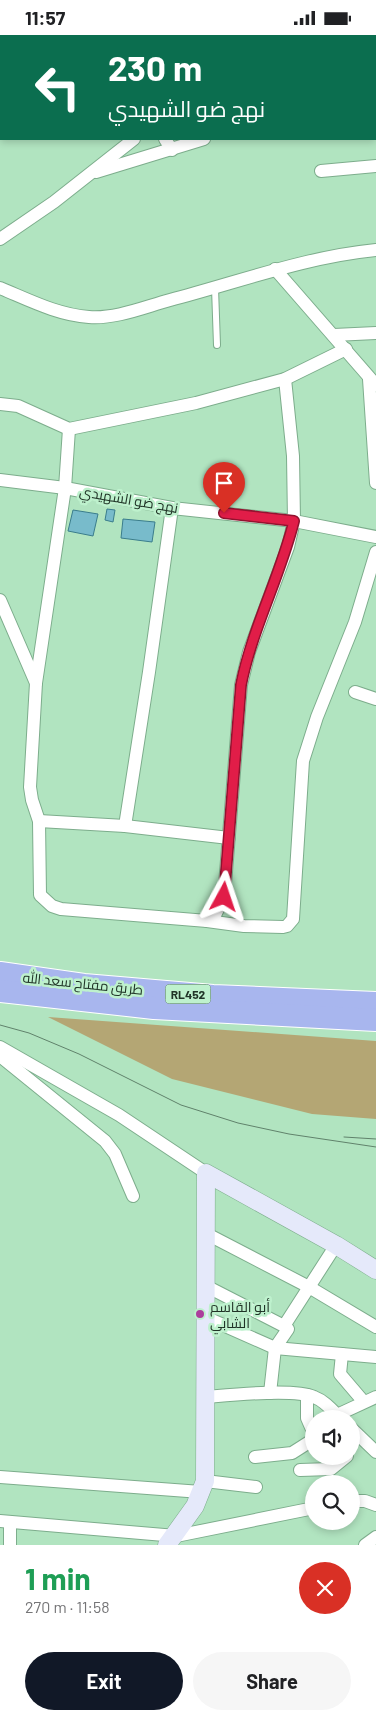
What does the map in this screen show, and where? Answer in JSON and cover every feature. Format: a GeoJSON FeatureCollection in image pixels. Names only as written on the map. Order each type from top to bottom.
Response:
{"type":"FeatureCollection","features":[{"type":"Feature","properties":{"kind":"highway","name":"طريق مفتاح سعد الله"},"geometry":{"type":"LineString","coordinates":[[0,973],[84,985],[213,996],[376,1003]]}},
{"type":"Feature","properties":{"kind":"highway","name":"طريق مفتاح سعد الله"},"geometry":{"type":"LineString","coordinates":[[0,991],[154,1008],[376,1020]]}},
{"type":"Feature","properties":{"kind":"street"},"geometry":{"type":"LineString","coordinates":[[0,239],[133,140]]}},
{"type":"Feature","properties":{"kind":"street"},"geometry":{"type":"LineString","coordinates":[[166,140],[172,150]]}},
{"type":"Feature","properties":{"kind":"street"},"geometry":{"type":"LineString","coordinates":[[89,174],[201,140]]}},
{"type":"Feature","properties":{"kind":"street"},"geometry":{"type":"LineString","coordinates":[[321,171],[376,166]]}},
{"type":"Feature","properties":{"kind":"street"},"geometry":{"type":"LineString","coordinates":[[0,288],[70,315],[106,317],[215,288],[275,269],[333,255],[376,250]]}},
{"type":"Feature","properties":{"kind":"street"},"geometry":{"type":"LineString","coordinates":[[275,269],[334,335],[372,382],[376,483]]}},
{"type":"Feature","properties":{"kind":"street"},"geometry":{"type":"LineString","coordinates":[[334,335],[376,333]]}},
{"type":"Feature","properties":{"kind":"street"},"geometry":{"type":"LineString","coordinates":[[0,404],[18,406],[69,429],[196,403],[285,379],[346,349]]}},
{"type":"Feature","properties":{"kind":"street"},"geometry":{"type":"LineString","coordinates":[[207,921],[215,915],[224,897],[244,671],[288,547],[294,521],[293,456],[285,379]]}},
{"type":"Feature","properties":{"kind":"street"},"geometry":{"type":"LineString","coordinates":[[69,429],[65,488],[36,683],[30,787],[32,800],[40,821],[40,895],[52,907],[244,926],[287,927],[293,919],[303,761],[317,717],[355,622],[376,552]]}},
{"type":"Feature","properties":{"kind":"street","name":"نهج ضو الشهيدي"},"geometry":{"type":"LineString","coordinates":[[0,480],[65,488],[172,508],[294,521],[376,537]]}},
{"type":"Feature","properties":{"kind":"street"},"geometry":{"type":"LineString","coordinates":[[125,826],[172,508]]}},
{"type":"Feature","properties":{"kind":"street"},"geometry":{"type":"LineString","coordinates":[[0,600],[36,683]]}},
{"type":"Feature","properties":{"kind":"street"},"geometry":{"type":"LineString","coordinates":[[355,692],[376,699]]}},
{"type":"Feature","properties":{"kind":"street"},"geometry":{"type":"LineString","coordinates":[[40,821],[125,826],[229,838]]}},
{"type":"Feature","properties":{"kind":"street"},"geometry":{"type":"LineString","coordinates":[[0,1047],[119,1115],[206,1173],[336,1245],[376,1270]]}},
{"type":"Feature","properties":{"kind":"street"},"geometry":{"type":"LineString","coordinates":[[0,1056],[105,1141],[115,1154],[133,1196]]}},
{"type":"Feature","properties":{"kind":"street"},"geometry":{"type":"LineString","coordinates":[[171,1540],[195,1507],[203,1486],[206,1397],[204,1285],[206,1173]]}},
{"type":"Feature","properties":{"kind":"street"},"geometry":{"type":"LineString","coordinates":[[205,1233],[309,1287],[376,1327]]}},
{"type":"Feature","properties":{"kind":"street"},"geometry":{"type":"LineString","coordinates":[[284,1326],[336,1245]]}},
{"type":"Feature","properties":{"kind":"street"},"geometry":{"type":"LineString","coordinates":[[204,1285],[288,1329],[275,1348],[270,1393]]}},
{"type":"Feature","properties":{"kind":"street"},"geometry":{"type":"LineString","coordinates":[[205,1317],[275,1348],[376,1357]]}},
{"type":"Feature","properties":{"kind":"street"},"geometry":{"type":"LineString","coordinates":[[342,1354],[340,1374],[370,1399],[351,1410]]}},
{"type":"Feature","properties":{"kind":"street"},"geometry":{"type":"LineString","coordinates":[[206,1397],[270,1393],[307,1395],[317,1398],[331,1410]]}},
{"type":"Feature","properties":{"kind":"street"},"geometry":{"type":"LineString","coordinates":[[307,1395],[307,1410]]}},
{"type":"Feature","properties":{"kind":"street"},"geometry":{"type":"LineString","coordinates":[[360,1437],[376,1451]]}},
{"type":"Feature","properties":{"kind":"street"},"geometry":{"type":"LineString","coordinates":[[360,1443],[363,1440]]}},
{"type":"Feature","properties":{"kind":"street"},"geometry":{"type":"LineString","coordinates":[[255,1457],[292,1453],[305,1445]]}},
{"type":"Feature","properties":{"kind":"street"},"geometry":{"type":"LineString","coordinates":[[300,1470],[331,1469],[336,1465]]}},
{"type":"Feature","properties":{"kind":"street"},"geometry":{"type":"LineString","coordinates":[[0,1477],[256,1487]]}},
{"type":"Feature","properties":{"kind":"street"},"geometry":{"type":"LineString","coordinates":[[360,1501],[376,1505]]}},
{"type":"Feature","properties":{"kind":"street"},"geometry":{"type":"LineString","coordinates":[[10,1545],[5,1521],[171,1540],[305,1510]]}},
{"type":"Feature","properties":{"kind":"street"},"geometry":{"type":"LineString","coordinates":[[365,1545],[376,1537]]}},
{"type":"Feature","properties":{"kind":"lane"},"geometry":{"type":"LineString","coordinates":[[215,288],[218,345]]}},
{"type":"Feature","properties":{"kind":"shaded area"},"geometry":{"type":"Polygon","coordinates":[[[48,1017],[376,1041],[376,1119],[312,1114],[172,1079],[48,1017]]]}},
{"type":"Feature","properties":{"kind":"building"},"geometry":{"type":"Polygon","coordinates":[[[107,509],[115,510],[113,522],[105,520],[107,509]]]}},
{"type":"Feature","properties":{"kind":"building"},"geometry":{"type":"Polygon","coordinates":[[[73,510],[98,514],[93,536],[68,531],[73,510]]]}},
{"type":"Feature","properties":{"kind":"building"},"geometry":{"type":"Polygon","coordinates":[[[123,519],[155,522],[152,542],[121,538],[123,519]]]}},
{"type":"Feature","properties":{"kind":"tram line"},"geometry":{"type":"LineString","coordinates":[[0,1025],[29,1033],[79,1054],[181,1105],[238,1123],[289,1134],[376,1147]]}},
{"type":"Feature","properties":{"kind":"tram line"},"geometry":{"type":"LineString","coordinates":[[344,1137],[376,1139]]}},
{"type":"Feature","properties":{"kind":"place","name":"أبو القاسم الشابي"},"geometry":{"type":"Point","coordinates":[200,1314]}},
{"type":"Feature","properties":{"kind":"route"},"geometry":{"type":"LineString","coordinates":[[224,513],[294,521],[288,547],[250,652],[241,685],[224,897]]}}]}
